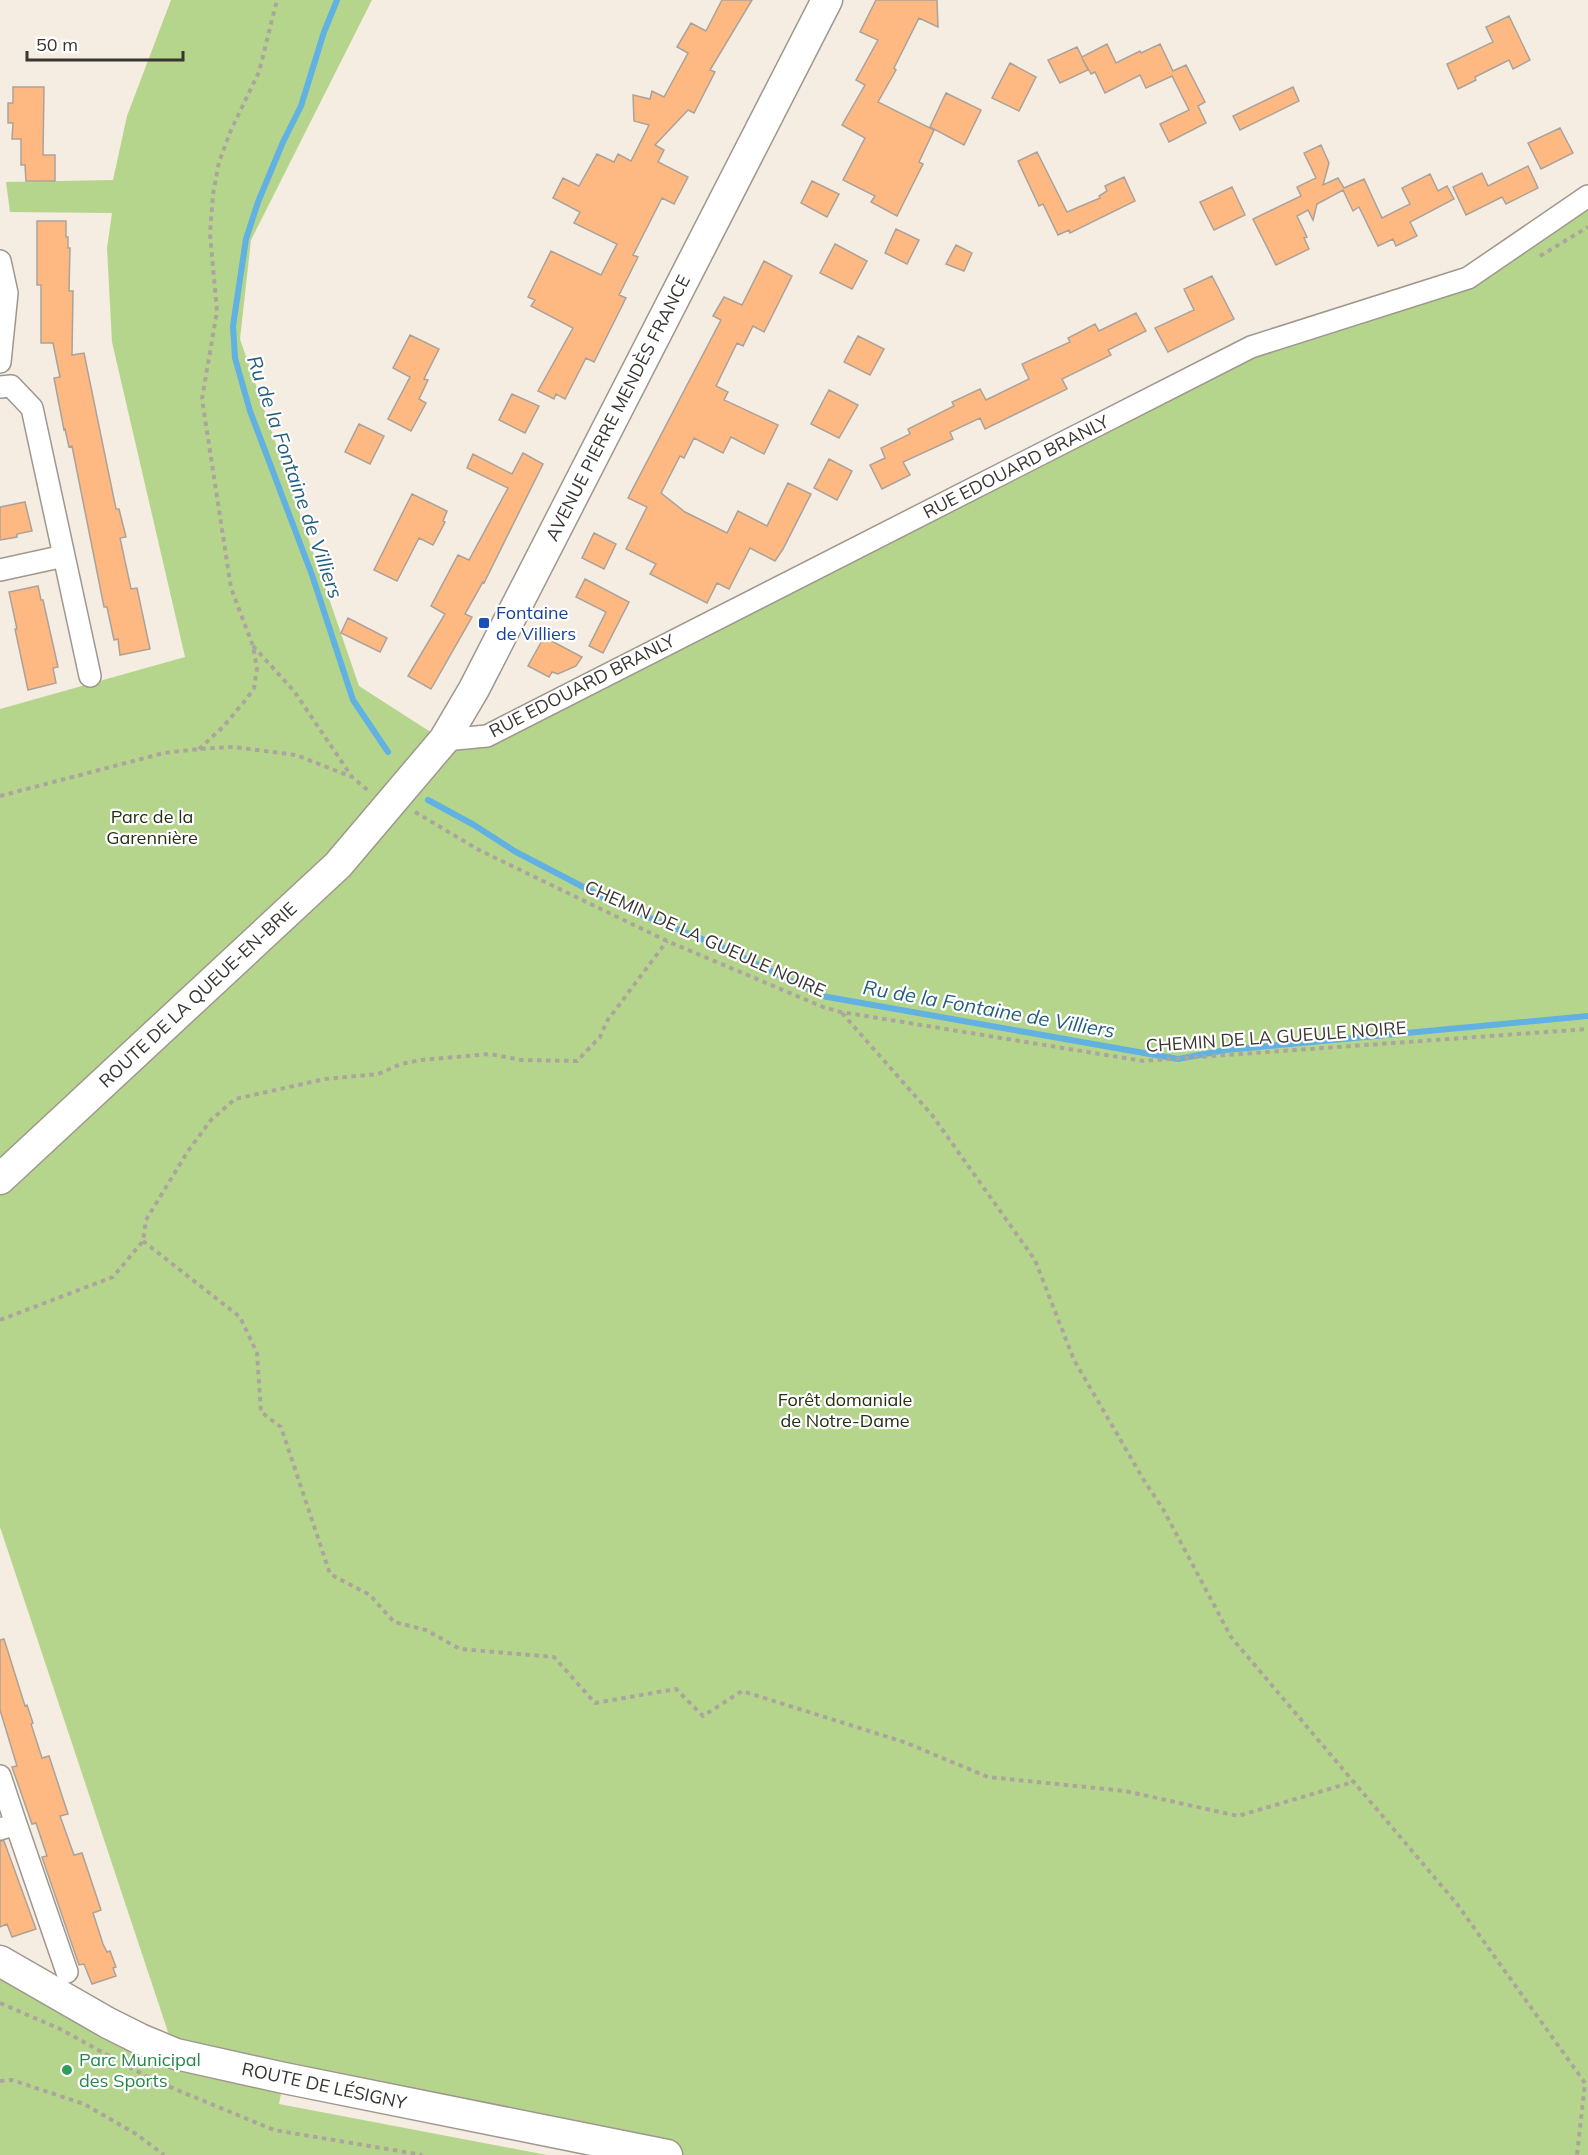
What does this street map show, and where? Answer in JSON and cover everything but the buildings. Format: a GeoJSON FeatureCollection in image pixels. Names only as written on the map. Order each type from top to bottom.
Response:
{"type":"FeatureCollection","features":[{"type":"Feature","properties":{"kind":"main road","name":"AVENUE PIERRE MENDÈS FRANCE"},"geometry":{"type":"LineString","coordinates":[[400,807],[474,689],[827,0]]}},
{"type":"Feature","properties":{"kind":"main road","name":"ROUTE DE LA QUEUE-EN-BRIE"},"geometry":{"type":"LineString","coordinates":[[0,1179],[400,807]]}},
{"type":"Feature","properties":{"kind":"main road","name":"ROUTE DE LÉSIGNY"},"geometry":{"type":"LineString","coordinates":[[0,1961],[108,2023],[176,2054],[667,2155]]}},
{"type":"Feature","properties":{"kind":"street","name":"RUE EDOUARD BRANLY"},"geometry":{"type":"LineString","coordinates":[[444,740],[487,736],[1251,347],[1468,278],[1588,196]]}},
{"type":"Feature","properties":{"kind":"street"},"geometry":{"type":"LineString","coordinates":[[0,261],[6,293],[0,362]]}},
{"type":"Feature","properties":{"kind":"street"},"geometry":{"type":"LineString","coordinates":[[0,387],[11,386],[32,408],[90,676]]}},
{"type":"Feature","properties":{"kind":"street"},"geometry":{"type":"LineString","coordinates":[[0,570],[64,556]]}},
{"type":"Feature","properties":{"kind":"street"},"geometry":{"type":"LineString","coordinates":[[0,1776],[8,1827],[67,1972]]}},
{"type":"Feature","properties":{"kind":"path"},"geometry":{"type":"LineString","coordinates":[[199,749],[223,727],[254,688],[257,669],[253,646],[231,588],[202,399],[217,311],[210,234],[213,194],[219,162],[258,72],[277,0]]}},
{"type":"Feature","properties":{"kind":"path"},"geometry":{"type":"LineString","coordinates":[[1538,258],[1588,227]]}},
{"type":"Feature","properties":{"kind":"path"},"geometry":{"type":"LineString","coordinates":[[253,646],[294,691],[352,777]]}},
{"type":"Feature","properties":{"kind":"path"},"geometry":{"type":"LineString","coordinates":[[0,796],[164,753],[234,747],[297,755],[352,777]]}},
{"type":"Feature","properties":{"kind":"path","name":"CHEMIN DE LA GUEULE NOIRE"},"geometry":{"type":"LineString","coordinates":[[352,777],[365,788],[479,850],[667,941],[823,1007],[841,1012],[1143,1061],[1588,1029]]}},
{"type":"Feature","properties":{"kind":"path"},"geometry":{"type":"LineString","coordinates":[[0,1320],[113,1276],[143,1240],[146,1221],[188,1151],[211,1120],[235,1099],[325,1079],[378,1074],[401,1064],[421,1060],[490,1054],[521,1060],[577,1061],[600,1037],[607,1021],[667,941]]}},
{"type":"Feature","properties":{"kind":"path"},"geometry":{"type":"LineString","coordinates":[[841,1012],[932,1115],[1035,1260],[1074,1360],[1163,1509],[1231,1637],[1457,1904],[1585,2083],[1577,2155]]}},
{"type":"Feature","properties":{"kind":"path"},"geometry":{"type":"LineString","coordinates":[[143,1240],[240,1317],[257,1353],[261,1412],[281,1427],[330,1574],[370,1595],[394,1622],[426,1630],[460,1649],[554,1657],[595,1703],[676,1689],[703,1716],[742,1691],[904,1743],[988,1777],[1125,1791],[1238,1816],[1353,1782]]}},
{"type":"Feature","properties":{"kind":"path"},"geometry":{"type":"LineString","coordinates":[[0,2003],[60,2029],[153,2080],[274,2130],[422,2155]]}},
{"type":"Feature","properties":{"kind":"path"},"geometry":{"type":"LineString","coordinates":[[0,2081],[12,2080],[84,2104],[136,2134],[164,2155]]}},
{"type":"Feature","properties":{"kind":"green space","name":"Forêt domaniale de Notre-Dame"},"geometry":{"type":"Polygon","coordinates":[[[171,0],[372,0],[251,240],[240,339],[359,686],[443,740],[486,740],[1251,356],[1465,284],[1588,197],[1588,2155],[668,2155],[284,2078],[279,2104],[547,2155],[0,2155],[0,1961],[175,2053],[0,1527],[0,709],[185,657],[112,342],[107,248],[112,213],[10,212],[6,182],[113,180],[127,116],[171,0]]]}},
{"type":"Feature","properties":{"kind":"waterway","name":"Ru de la Fontaine de Villiers"},"geometry":{"type":"LineString","coordinates":[[337,0],[324,32],[301,106],[258,202],[246,239],[233,326],[235,358],[250,411],[312,575],[353,700],[388,752]]}},
{"type":"Feature","properties":{"kind":"waterway","name":"Ru de la Fontaine de Villiers"},"geometry":{"type":"LineString","coordinates":[[428,800],[474,825],[516,852],[618,905],[722,947],[822,996],[1178,1059],[1226,1050],[1588,1016]]}},
{"type":"Feature","properties":{"kind":"place","name":"Fontaine de Villiers"},"geometry":{"type":"Point","coordinates":[484,623]}},
{"type":"Feature","properties":{"kind":"place","name":"Parc Municipal des Sports"},"geometry":{"type":"Point","coordinates":[67,2070]}},
{"type":"Feature","properties":{"kind":"park label","name":"Parc de la Garennière"},"geometry":{"type":"Point","coordinates":[152,827]}}]}
